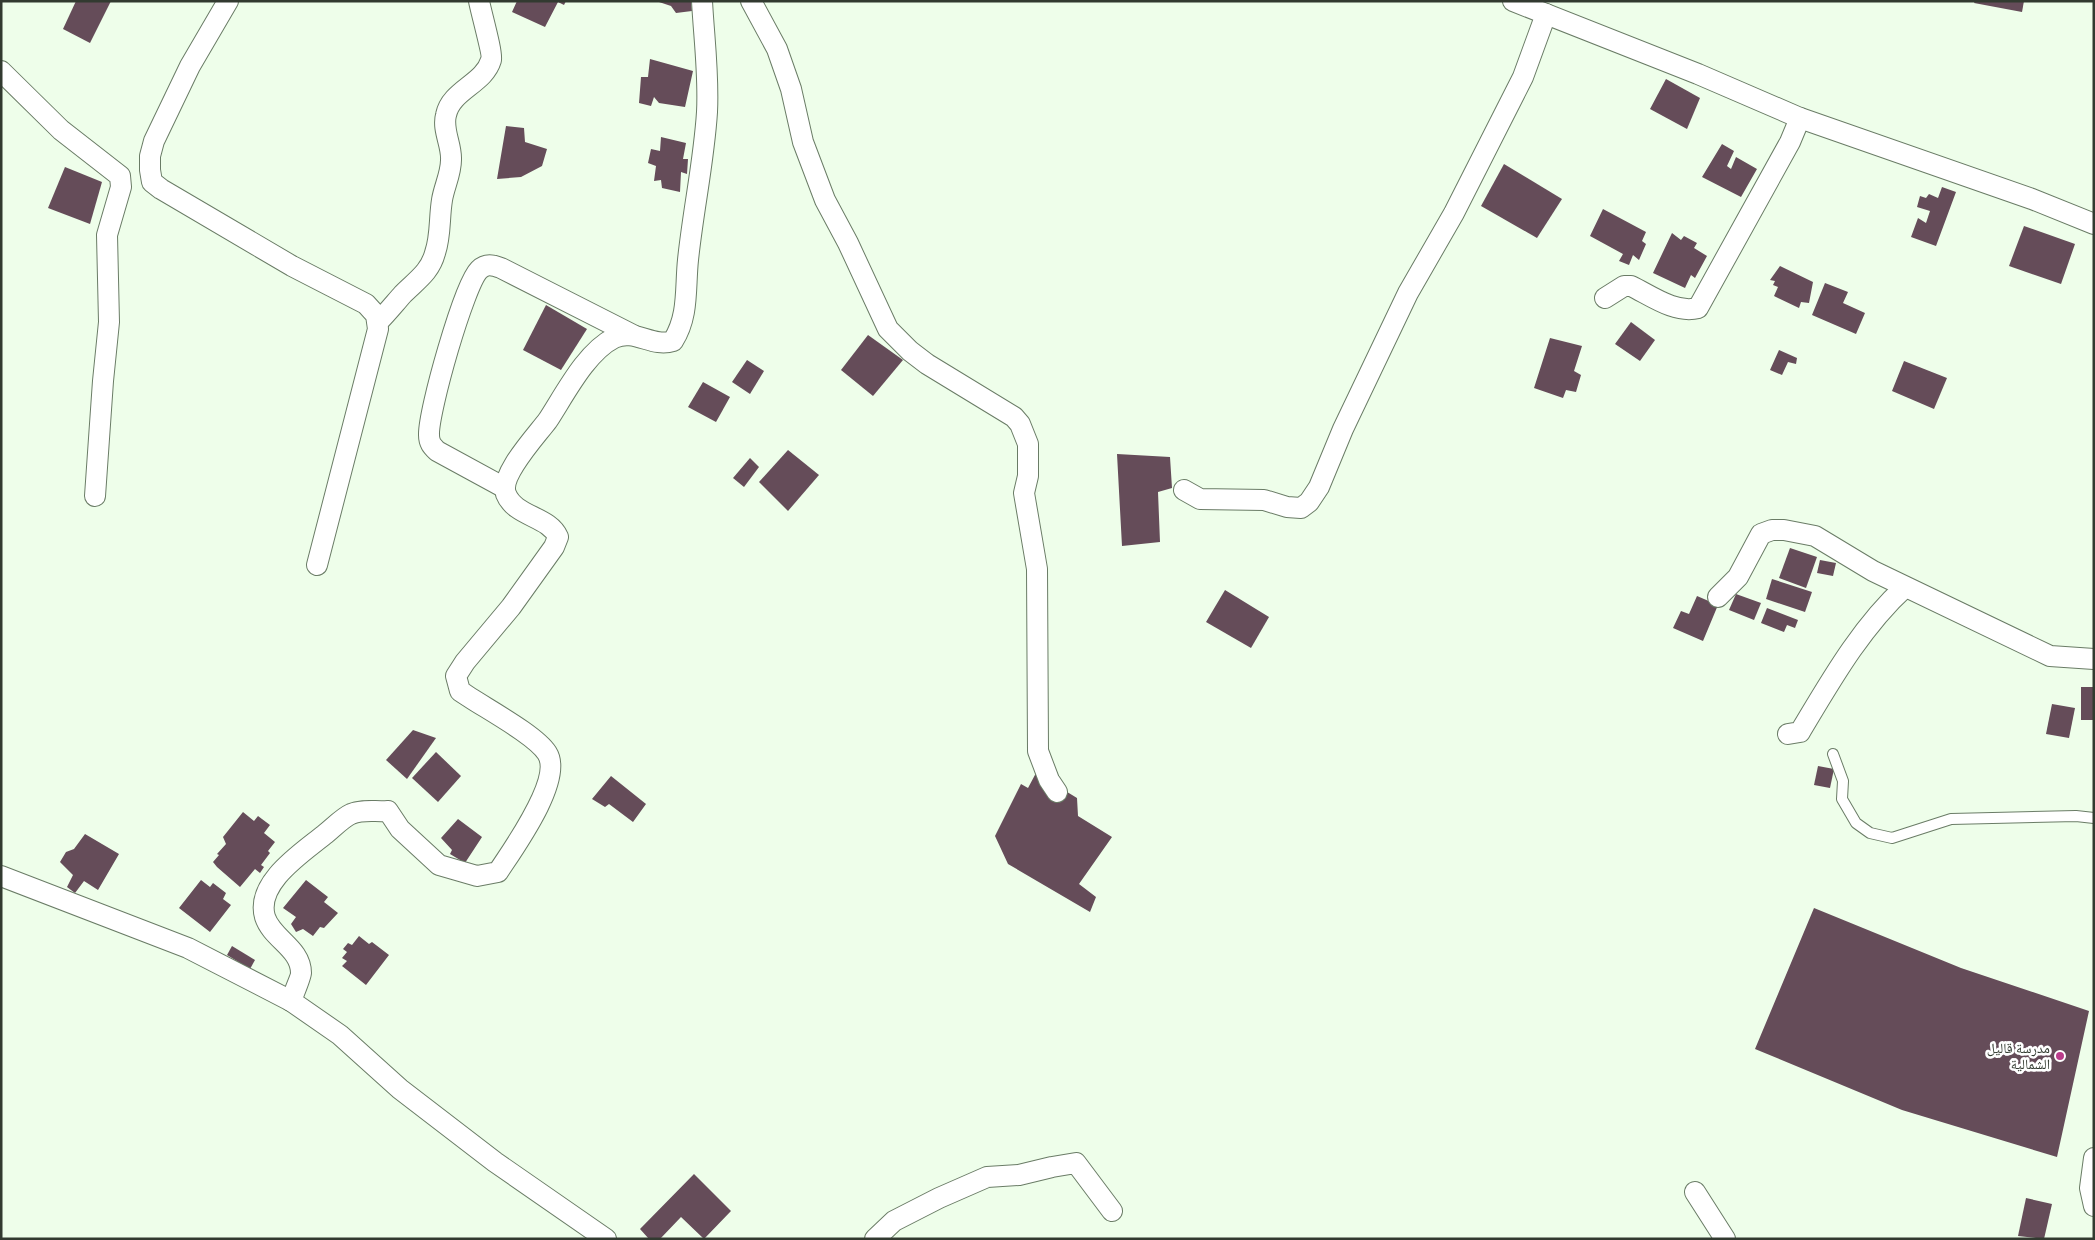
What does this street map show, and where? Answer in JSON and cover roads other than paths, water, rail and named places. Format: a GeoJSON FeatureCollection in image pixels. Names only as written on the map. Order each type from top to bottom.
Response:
{"type":"FeatureCollection","features":[{"type":"Feature","properties":{"kind":"street"},"geometry":{"type":"LineString","coordinates":[[228,1],[190,66],[154,141],[150,156],[152,182],[161,190],[261,248],[366,304],[376,315],[378,329],[317,565]]}},
{"type":"Feature","properties":{"kind":"street"},"geometry":{"type":"LineString","coordinates":[[378,322],[429,270],[436,252],[441,204],[452,157],[445,125],[446,114],[451,103],[486,71],[491,60],[491,51],[479,1]]}},
{"type":"Feature","properties":{"kind":"street"},"geometry":{"type":"LineString","coordinates":[[506,488],[437,451],[430,444],[429,434],[433,406],[461,309],[473,278],[480,268],[489,264],[633,335],[656,343],[664,344],[673,341],[683,322],[686,308],[688,260],[707,114],[708,80],[702,1]]}},
{"type":"Feature","properties":{"kind":"street"},"geometry":{"type":"LineString","coordinates":[[751,1],[777,49],[791,90],[802,142],[825,200],[848,243],[888,329],[910,352],[926,364],[1004,410],[1014,417],[1024,431],[1028,444],[1029,458],[1028,476],[1024,493],[1038,569],[1038,752],[1049,780],[1057,792]]}},
{"type":"Feature","properties":{"kind":"street"},"geometry":{"type":"LineString","coordinates":[[1513,1],[1698,74],[1800,118],[2032,199],[2094,224]]}},
{"type":"Feature","properties":{"kind":"street"},"geometry":{"type":"LineString","coordinates":[[1184,490],[1200,499],[1264,500],[1287,507],[1301,508],[1310,502],[1320,487],[1343,429],[1408,293],[1454,213],[1523,77],[1546,14]]}},
{"type":"Feature","properties":{"kind":"street"},"geometry":{"type":"LineString","coordinates":[[1,71],[61,130],[120,176],[121,187],[107,235],[109,322],[95,496]]}},
{"type":"Feature","properties":{"kind":"street"},"geometry":{"type":"LineString","coordinates":[[1605,298],[1624,286],[1631,286],[1677,308],[1687,310],[1698,308],[1790,142],[1800,118]]}},
{"type":"Feature","properties":{"kind":"street"},"geometry":{"type":"LineString","coordinates":[[291,1001],[302,974],[298,957],[268,924],[264,916],[264,900],[270,886],[286,866],[350,814],[366,810],[373,813],[388,811],[400,829],[439,865],[477,876],[498,872],[525,832],[551,776],[548,754],[540,745],[460,692],[456,683],[456,676],[460,668],[510,607],[554,547],[558,537],[553,529],[516,506],[506,494],[508,480],[520,456],[590,359],[616,337],[633,335]]}},
{"type":"Feature","properties":{"kind":"street"},"geometry":{"type":"LineString","coordinates":[[1718,596],[1738,577],[1762,534],[1772,530],[1815,536],[1873,571],[2050,656],[2094,659]]}},
{"type":"Feature","properties":{"kind":"street"},"geometry":{"type":"LineString","coordinates":[[1788,734],[1800,732],[1825,690],[1857,643],[1889,602],[1905,587]]}},
{"type":"Feature","properties":{"kind":"street"},"geometry":{"type":"LineString","coordinates":[[1,876],[188,948],[291,1001],[340,1034],[400,1089],[495,1162],[606,1239]]}},
{"type":"Feature","properties":{"kind":"street"},"geometry":{"type":"LineString","coordinates":[[2094,1158],[2090,1188],[2094,1206]]}},
{"type":"Feature","properties":{"kind":"street"},"geometry":{"type":"LineString","coordinates":[[875,1239],[894,1221],[939,1198],[987,1177],[1020,1175],[1076,1163],[1112,1211]]}},
{"type":"Feature","properties":{"kind":"street"},"geometry":{"type":"LineString","coordinates":[[1695,1192],[1725,1239]]}},
{"type":"Feature","properties":{"kind":"lane"},"geometry":{"type":"LineString","coordinates":[[1833,754],[1843,781],[1842,799],[1856,824],[1870,833],[1892,838],[1951,819],[2094,818]]}},
{"type":"Feature","properties":{"kind":"place","name":"مدرسة قاليل الشمالية"},"geometry":{"type":"Point","coordinates":[2060,1056]}}]}
